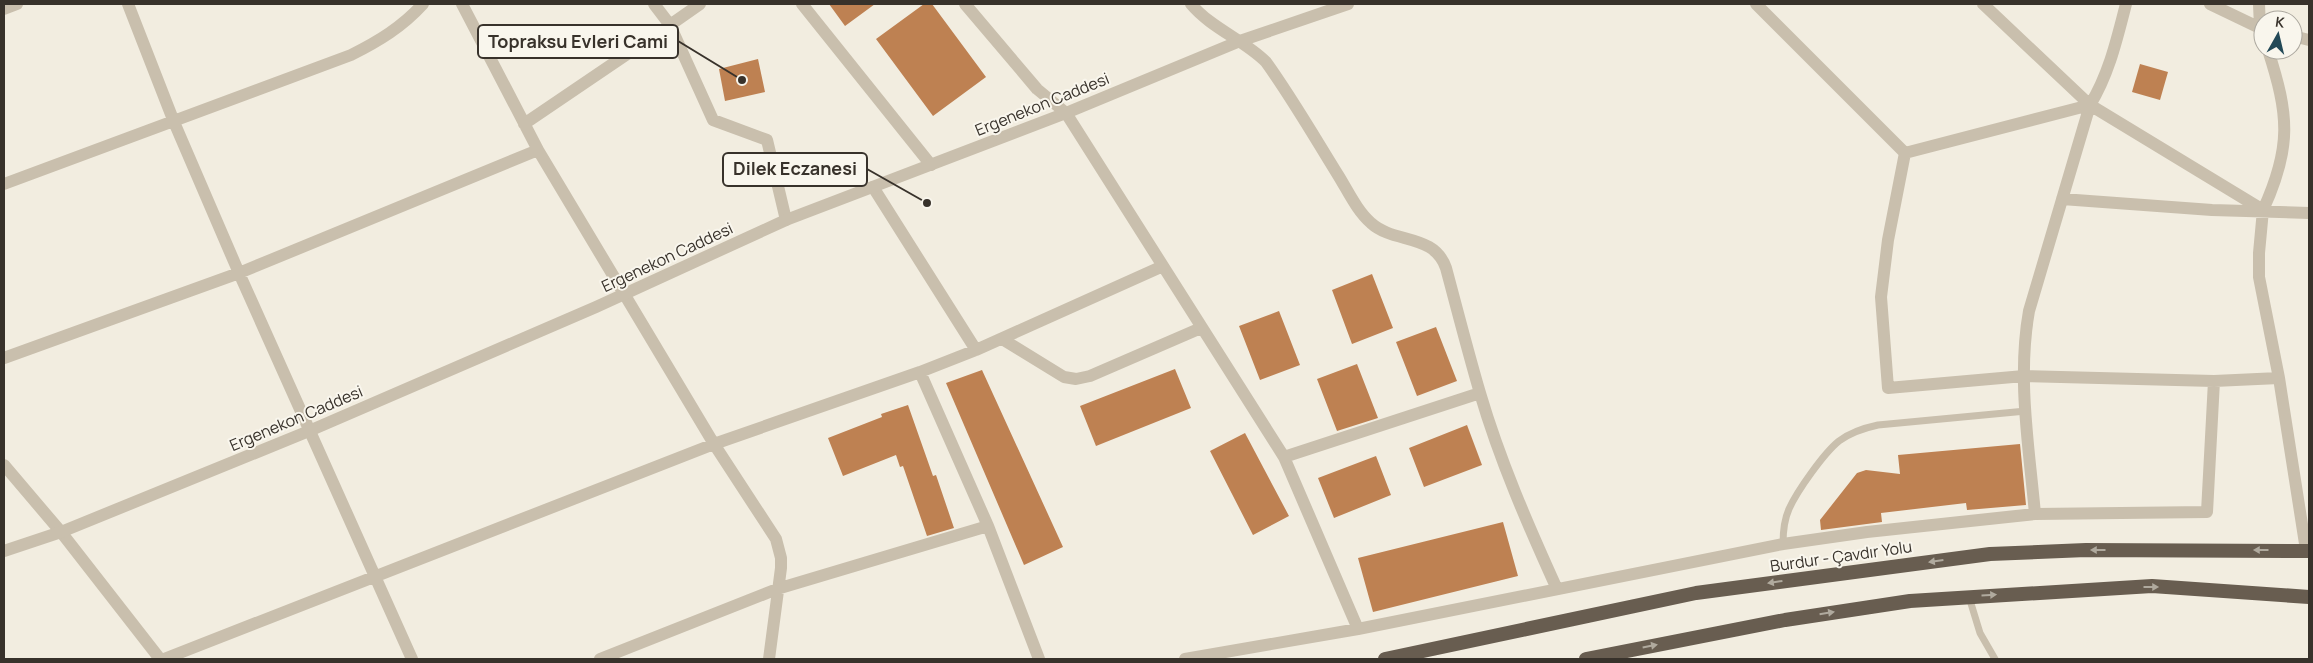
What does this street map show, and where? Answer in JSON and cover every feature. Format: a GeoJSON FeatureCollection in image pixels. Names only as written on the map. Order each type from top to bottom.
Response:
{"type":"FeatureCollection","features":[{"type":"Feature","properties":{"kind":"highway","name":"Burdur - Çavdır Yolu"},"geometry":{"type":"LineString","coordinates":[[1385,659],[1696,593],[1990,554],[2086,550],[2308,550]]}},
{"type":"Feature","properties":{"kind":"highway"},"geometry":{"type":"LineString","coordinates":[[1586,659],[1784,620],[1910,601],[2152,586],[2309,597]]}},
{"type":"Feature","properties":{"kind":"street"},"geometry":{"type":"LineString","coordinates":[[4,9],[17,4]]}},
{"type":"Feature","properties":{"kind":"street"},"geometry":{"type":"LineString","coordinates":[[128,4],[174,122],[309,431],[377,577],[412,659]]}},
{"type":"Feature","properties":{"kind":"street"},"geometry":{"type":"LineString","coordinates":[[4,184],[174,122],[359,51],[381,40],[406,21],[423,4]]}},
{"type":"Feature","properties":{"kind":"street"},"geometry":{"type":"LineString","coordinates":[[462,4],[538,150],[626,294],[714,444],[776,539],[781,558],[769,659]]}},
{"type":"Feature","properties":{"kind":"street"},"geometry":{"type":"LineString","coordinates":[[654,4],[670,25],[713,120],[767,140],[786,220]]}},
{"type":"Feature","properties":{"kind":"street"},"geometry":{"type":"LineString","coordinates":[[524,124],[700,4]]}},
{"type":"Feature","properties":{"kind":"street"},"geometry":{"type":"LineString","coordinates":[[802,4],[931,165]]}},
{"type":"Feature","properties":{"kind":"street"},"geometry":{"type":"LineString","coordinates":[[965,4],[1037,89],[1066,113],[1284,457],[1358,629]]}},
{"type":"Feature","properties":{"kind":"street"},"geometry":{"type":"LineString","coordinates":[[1191,4],[1198,12],[1256,53],[1274,73],[1366,218],[1385,232],[1421,242],[1440,255],[1446,268],[1480,393],[1510,479],[1557,589]]}},
{"type":"Feature","properties":{"kind":"street","name":"Ergenekon Caddesi"},"geometry":{"type":"LineString","coordinates":[[4,551],[61,532],[309,431],[626,294],[786,220],[1066,113],[1240,41],[1348,4]]}},
{"type":"Feature","properties":{"kind":"street"},"geometry":{"type":"LineString","coordinates":[[1756,4],[1905,153]]}},
{"type":"Feature","properties":{"kind":"street"},"geometry":{"type":"LineString","coordinates":[[1984,4],[2090,105],[2263,210]]}},
{"type":"Feature","properties":{"kind":"street"},"geometry":{"type":"LineString","coordinates":[[2035,514],[2023,351],[2029,311],[2090,105],[2102,86],[2107,72],[2126,4]]}},
{"type":"Feature","properties":{"kind":"street"},"geometry":{"type":"LineString","coordinates":[[2210,4],[2253,26]]}},
{"type":"Feature","properties":{"kind":"street"},"geometry":{"type":"LineString","coordinates":[[2271,60],[2282,92],[2285,116],[2284,146],[2280,168],[2263,210],[2259,277],[2279,378],[2308,550]]}},
{"type":"Feature","properties":{"kind":"street"},"geometry":{"type":"LineString","coordinates":[[1905,153],[2090,105]]}},
{"type":"Feature","properties":{"kind":"street"},"geometry":{"type":"LineString","coordinates":[[4,358],[240,273],[538,150]]}},
{"type":"Feature","properties":{"kind":"street"},"geometry":{"type":"LineString","coordinates":[[1905,153],[1888,240],[1881,297],[1888,388],[2024,376],[2214,381],[2279,378]]}},
{"type":"Feature","properties":{"kind":"street"},"geometry":{"type":"LineString","coordinates":[[873,187],[976,350]]}},
{"type":"Feature","properties":{"kind":"street"},"geometry":{"type":"LineString","coordinates":[[2062,200],[2212,210],[2263,210],[2309,213]]}},
{"type":"Feature","properties":{"kind":"street"},"geometry":{"type":"LineString","coordinates":[[164,659],[714,444],[920,372],[976,350],[1163,266]]}},
{"type":"Feature","properties":{"kind":"street"},"geometry":{"type":"LineString","coordinates":[[1002,339],[1064,377],[1076,379],[1090,376],[1201,328]]}},
{"type":"Feature","properties":{"kind":"street"},"geometry":{"type":"LineString","coordinates":[[920,372],[988,526],[1039,659]]}},
{"type":"Feature","properties":{"kind":"street"},"geometry":{"type":"LineString","coordinates":[[1185,659],[1358,629],[1783,544],[1933,524],[2035,514],[2207,512],[2214,381]]}},
{"type":"Feature","properties":{"kind":"street"},"geometry":{"type":"LineString","coordinates":[[1284,457],[1480,393]]}},
{"type":"Feature","properties":{"kind":"street"},"geometry":{"type":"LineString","coordinates":[[4,466],[61,532],[160,659]]}},
{"type":"Feature","properties":{"kind":"street"},"geometry":{"type":"LineString","coordinates":[[600,659],[777,589],[988,526]]}},
{"type":"Feature","properties":{"kind":"lane"},"geometry":{"type":"LineString","coordinates":[[1783,544],[1785,520],[1795,499],[1827,452],[1848,435],[1858,430],[1878,426],[2026,410]]}},
{"type":"Feature","properties":{"kind":"lane"},"geometry":{"type":"LineString","coordinates":[[1969,596],[1980,633],[1995,659]]}},
{"type":"Feature","properties":{"kind":"building"},"geometry":{"type":"Polygon","coordinates":[[[829,4],[875,4],[845,26],[829,4]]]}},
{"type":"Feature","properties":{"kind":"building"},"geometry":{"type":"Polygon","coordinates":[[[924,4],[932,4],[986,77],[933,116],[876,39],[924,4]]]}},
{"type":"Feature","properties":{"kind":"building"},"geometry":{"type":"Polygon","coordinates":[[[758,59],[765,92],[725,101],[719,69],[758,59]]]}},
{"type":"Feature","properties":{"kind":"building"},"geometry":{"type":"Polygon","coordinates":[[[2140,64],[2168,72],[2160,100],[2132,92],[2140,64]]]}},
{"type":"Feature","properties":{"kind":"building"},"geometry":{"type":"Polygon","coordinates":[[[1372,274],[1393,328],[1352,344],[1332,290],[1372,274]]]}},
{"type":"Feature","properties":{"kind":"building"},"geometry":{"type":"Polygon","coordinates":[[[1279,311],[1300,365],[1260,380],[1239,326],[1279,311]]]}},
{"type":"Feature","properties":{"kind":"building"},"geometry":{"type":"Polygon","coordinates":[[[1436,327],[1457,381],[1417,396],[1396,342],[1436,327]]]}},
{"type":"Feature","properties":{"kind":"building"},"geometry":{"type":"Polygon","coordinates":[[[1357,364],[1378,418],[1337,431],[1317,379],[1357,364]]]}},
{"type":"Feature","properties":{"kind":"building"},"geometry":{"type":"Polygon","coordinates":[[[1175,369],[1191,408],[1096,446],[1080,406],[1175,369]]]}},
{"type":"Feature","properties":{"kind":"building"},"geometry":{"type":"Polygon","coordinates":[[[982,370],[1063,547],[1024,565],[946,383],[982,370]]]}},
{"type":"Feature","properties":{"kind":"building"},"geometry":{"type":"Polygon","coordinates":[[[908,405],[933,476],[936,475],[954,528],[927,536],[903,466],[900,467],[896,455],[843,476],[828,438],[882,417],[881,414],[908,405]]]}},
{"type":"Feature","properties":{"kind":"building"},"geometry":{"type":"Polygon","coordinates":[[[1467,425],[1482,465],[1424,487],[1409,448],[1467,425]]]}},
{"type":"Feature","properties":{"kind":"building"},"geometry":{"type":"Polygon","coordinates":[[[1245,433],[1289,516],[1253,535],[1210,451],[1245,433]]]}},
{"type":"Feature","properties":{"kind":"building"},"geometry":{"type":"Polygon","coordinates":[[[2020,444],[2026,505],[1967,510],[1966,503],[1881,513],[1882,522],[1821,530],[1820,520],[1857,473],[1866,470],[1900,474],[1898,455],[2020,444]]]}},
{"type":"Feature","properties":{"kind":"building"},"geometry":{"type":"Polygon","coordinates":[[[1376,456],[1391,495],[1334,518],[1318,478],[1376,456]]]}},
{"type":"Feature","properties":{"kind":"building"},"geometry":{"type":"Polygon","coordinates":[[[1503,522],[1518,576],[1373,612],[1358,558],[1503,522]]]}},
{"type":"Feature","properties":{"kind":"place","name":"Topraksu Evleri Cami"},"geometry":{"type":"Point","coordinates":[742,80]}},
{"type":"Feature","properties":{"kind":"place","name":"Dilek Eczanesi"},"geometry":{"type":"Point","coordinates":[927,203]}}]}
